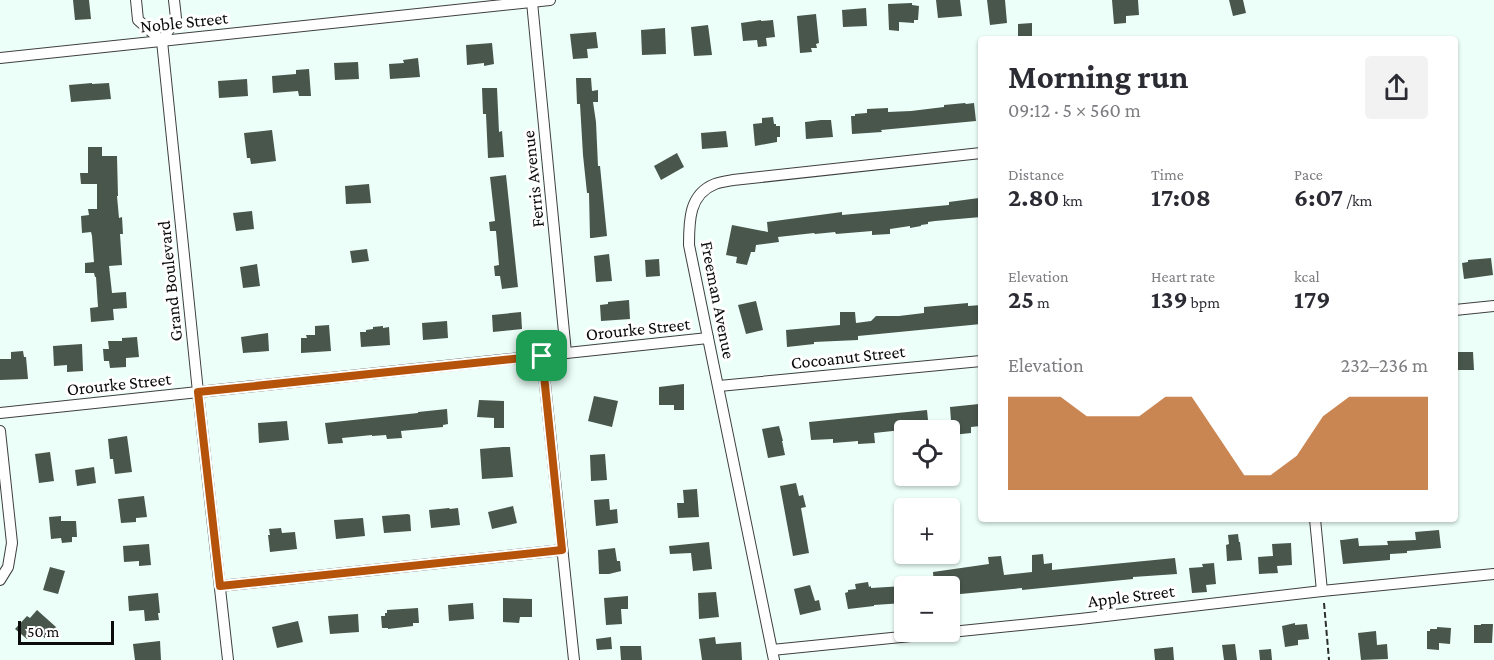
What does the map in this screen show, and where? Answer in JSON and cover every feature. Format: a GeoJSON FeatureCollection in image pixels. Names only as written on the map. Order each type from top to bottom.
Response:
{"type":"FeatureCollection","features":[{"type":"Feature","properties":{"kind":"street"},"geometry":{"type":"LineString","coordinates":[[136,0],[138,20],[162,41],[176,18],[174,0]]}},
{"type":"Feature","properties":{"kind":"street","name":"Noble Street"},"geometry":{"type":"LineString","coordinates":[[0,58],[550,0]]}},
{"type":"Feature","properties":{"kind":"street","name":"Ferris Avenue"},"geometry":{"type":"LineString","coordinates":[[532,2],[566,353]]}},
{"type":"Feature","properties":{"kind":"street","name":"Grand Boulevard"},"geometry":{"type":"LineString","coordinates":[[162,41],[228,660]]}},
{"type":"Feature","properties":{"kind":"street","name":"Freeman Avenue"},"geometry":{"type":"LineString","coordinates":[[773,655],[689,245],[690,218],[697,196],[713,185],[733,180],[978,153]]}},
{"type":"Feature","properties":{"kind":"street"},"geometry":{"type":"LineString","coordinates":[[1458,310],[1494,306]]}},
{"type":"Feature","properties":{"kind":"street","name":"Orourke Street"},"geometry":{"type":"LineString","coordinates":[[0,413],[708,338]]}},
{"type":"Feature","properties":{"kind":"street"},"geometry":{"type":"LineString","coordinates":[[542,356],[574,660]]}},
{"type":"Feature","properties":{"kind":"street","name":"Cocoanut Street"},"geometry":{"type":"LineString","coordinates":[[719,386],[978,361]]}},
{"type":"Feature","properties":{"kind":"street"},"geometry":{"type":"LineString","coordinates":[[0,430],[12,543],[8,567],[0,580]]}},
{"type":"Feature","properties":{"kind":"street"},"geometry":{"type":"LineString","coordinates":[[1315,522],[1322,591]]}},
{"type":"Feature","properties":{"kind":"street"},"geometry":{"type":"LineString","coordinates":[[220,586],[562,550]]}},
{"type":"Feature","properties":{"kind":"street","name":"Apple Street"},"geometry":{"type":"LineString","coordinates":[[773,655],[1322,591],[1494,574]]}},
{"type":"Feature","properties":{"kind":"path"},"geometry":{"type":"LineString","coordinates":[[1322,591],[1329,660]]}},
{"type":"Feature","properties":{"kind":"building"},"geometry":{"type":"Polygon","coordinates":[[[73,0],[89,0],[91,19],[75,20],[73,0]]]}},
{"type":"Feature","properties":{"kind":"building"},"geometry":{"type":"Polygon","coordinates":[[[936,0],[960,0],[962,16],[938,18],[936,0]]]}},
{"type":"Feature","properties":{"kind":"building"},"geometry":{"type":"Polygon","coordinates":[[[987,0],[1005,0],[1007,23],[990,25],[987,0]]]}},
{"type":"Feature","properties":{"kind":"building"},"geometry":{"type":"Polygon","coordinates":[[[1112,0],[1138,0],[1139,15],[1126,16],[1126,23],[1114,24],[1112,0]]]}},
{"type":"Feature","properties":{"kind":"building"},"geometry":{"type":"Polygon","coordinates":[[[1229,0],[1243,0],[1246,13],[1233,16],[1229,0]]]}},
{"type":"Feature","properties":{"kind":"building"},"geometry":{"type":"Polygon","coordinates":[[[912,3],[912,5],[919,6],[918,20],[914,20],[914,23],[899,22],[899,31],[889,30],[888,4],[912,3]]]}},
{"type":"Feature","properties":{"kind":"building"},"geometry":{"type":"Polygon","coordinates":[[[866,8],[867,26],[843,27],[842,10],[866,8]]]}},
{"type":"Feature","properties":{"kind":"building"},"geometry":{"type":"Polygon","coordinates":[[[816,14],[819,43],[816,44],[817,48],[811,48],[812,52],[800,53],[797,16],[816,14]]]}},
{"type":"Feature","properties":{"kind":"building"},"geometry":{"type":"Polygon","coordinates":[[[773,20],[775,37],[766,38],[767,46],[758,47],[757,40],[743,41],[741,23],[773,20]]]}},
{"type":"Feature","properties":{"kind":"building"},"geometry":{"type":"Polygon","coordinates":[[[1032,23],[1032,36],[1018,36],[1018,24],[1032,23]]]}},
{"type":"Feature","properties":{"kind":"building"},"geometry":{"type":"Polygon","coordinates":[[[708,25],[712,55],[694,56],[691,27],[708,25]]]}},
{"type":"Feature","properties":{"kind":"building"},"geometry":{"type":"Polygon","coordinates":[[[665,28],[666,54],[642,55],[641,30],[665,28]]]}},
{"type":"Feature","properties":{"kind":"building"},"geometry":{"type":"Polygon","coordinates":[[[596,32],[598,48],[587,49],[588,58],[573,59],[570,34],[596,32]]]}},
{"type":"Feature","properties":{"kind":"building"},"geometry":{"type":"Polygon","coordinates":[[[492,43],[494,64],[467,65],[466,45],[492,43]]]}},
{"type":"Feature","properties":{"kind":"building"},"geometry":{"type":"Polygon","coordinates":[[[418,58],[420,77],[390,79],[389,64],[404,63],[403,60],[418,58]]]}},
{"type":"Feature","properties":{"kind":"building"},"geometry":{"type":"Polygon","coordinates":[[[358,62],[359,79],[335,80],[334,63],[358,62]]]}},
{"type":"Feature","properties":{"kind":"building"},"geometry":{"type":"Polygon","coordinates":[[[309,69],[311,96],[299,96],[298,91],[273,93],[272,76],[296,74],[296,70],[309,69]]]}},
{"type":"Feature","properties":{"kind":"building"},"geometry":{"type":"Polygon","coordinates":[[[576,78],[591,78],[592,91],[598,90],[598,102],[593,102],[607,236],[590,238],[589,193],[587,193],[576,78]]]}},
{"type":"Feature","properties":{"kind":"building"},"geometry":{"type":"Polygon","coordinates":[[[247,79],[248,96],[219,98],[218,81],[247,79]]]}},
{"type":"Feature","properties":{"kind":"building"},"geometry":{"type":"Polygon","coordinates":[[[109,83],[111,99],[71,102],[69,85],[109,83]]]}},
{"type":"Feature","properties":{"kind":"building"},"geometry":{"type":"Polygon","coordinates":[[[482,88],[497,88],[499,132],[502,131],[504,157],[488,158],[482,88]]]}},
{"type":"Feature","properties":{"kind":"building"},"geometry":{"type":"Polygon","coordinates":[[[974,103],[976,121],[852,134],[851,116],[867,113],[867,109],[888,108],[888,112],[911,111],[974,103]]]}},
{"type":"Feature","properties":{"kind":"building"},"geometry":{"type":"Polygon","coordinates":[[[773,117],[774,124],[780,126],[780,137],[777,137],[777,142],[755,146],[753,124],[762,123],[762,118],[773,117]]]}},
{"type":"Feature","properties":{"kind":"building"},"geometry":{"type":"Polygon","coordinates":[[[831,120],[833,137],[806,139],[805,122],[831,120]]]}},
{"type":"Feature","properties":{"kind":"building"},"geometry":{"type":"Polygon","coordinates":[[[272,130],[276,161],[251,164],[250,158],[247,158],[244,133],[272,130]]]}},
{"type":"Feature","properties":{"kind":"building"},"geometry":{"type":"Polygon","coordinates":[[[726,131],[728,147],[702,149],[701,133],[726,131]]]}},
{"type":"Feature","properties":{"kind":"building"},"geometry":{"type":"Polygon","coordinates":[[[88,147],[102,147],[102,156],[117,156],[117,196],[123,234],[120,234],[122,265],[109,266],[112,293],[126,292],[127,308],[113,309],[114,320],[91,322],[90,308],[98,307],[96,277],[94,273],[85,273],[85,263],[94,262],[91,232],[82,233],[81,216],[89,215],[88,209],[97,209],[97,184],[81,184],[80,173],[88,173],[88,147]]]}},
{"type":"Feature","properties":{"kind":"building"},"geometry":{"type":"Polygon","coordinates":[[[677,153],[684,167],[661,180],[654,166],[677,153]]]}},
{"type":"Feature","properties":{"kind":"building"},"geometry":{"type":"Polygon","coordinates":[[[506,175],[518,287],[502,289],[500,276],[495,276],[494,266],[499,265],[496,231],[490,231],[489,222],[495,221],[490,177],[506,175]]]}},
{"type":"Feature","properties":{"kind":"building"},"geometry":{"type":"Polygon","coordinates":[[[369,184],[371,203],[346,204],[345,186],[369,184]]]}},
{"type":"Feature","properties":{"kind":"building"},"geometry":{"type":"Polygon","coordinates":[[[978,198],[978,217],[935,221],[910,228],[910,226],[890,229],[890,234],[872,235],[872,231],[778,237],[779,242],[756,245],[755,252],[751,252],[747,265],[736,263],[737,257],[726,255],[732,225],[768,232],[767,222],[842,212],[842,215],[949,205],[949,202],[978,198]]]}},
{"type":"Feature","properties":{"kind":"building"},"geometry":{"type":"Polygon","coordinates":[[[252,211],[254,229],[236,231],[233,213],[252,211]]]}},
{"type":"Feature","properties":{"kind":"building"},"geometry":{"type":"Polygon","coordinates":[[[367,249],[369,261],[352,263],[350,251],[367,249]]]}},
{"type":"Feature","properties":{"kind":"building"},"geometry":{"type":"Polygon","coordinates":[[[609,254],[612,281],[596,282],[594,256],[609,254]]]}},
{"type":"Feature","properties":{"kind":"building"},"geometry":{"type":"Polygon","coordinates":[[[1491,258],[1493,275],[1464,279],[1462,263],[1468,260],[1491,258]]]}},
{"type":"Feature","properties":{"kind":"building"},"geometry":{"type":"Polygon","coordinates":[[[659,259],[660,276],[646,277],[645,260],[659,259]]]}},
{"type":"Feature","properties":{"kind":"building"},"geometry":{"type":"Polygon","coordinates":[[[257,264],[260,286],[243,288],[240,267],[257,264]]]}},
{"type":"Feature","properties":{"kind":"building"},"geometry":{"type":"Polygon","coordinates":[[[629,300],[630,319],[601,321],[600,305],[629,300]]]}},
{"type":"Feature","properties":{"kind":"building"},"geometry":{"type":"Polygon","coordinates":[[[756,301],[763,330],[746,334],[738,305],[756,301]]]}},
{"type":"Feature","properties":{"kind":"building"},"geometry":{"type":"Polygon","coordinates":[[[968,303],[968,306],[978,305],[978,324],[858,336],[858,340],[814,342],[814,344],[787,347],[786,330],[840,325],[840,312],[855,312],[856,323],[871,321],[876,316],[924,313],[924,307],[968,303]]]}},
{"type":"Feature","properties":{"kind":"building"},"geometry":{"type":"Polygon","coordinates":[[[521,312],[522,329],[493,332],[492,315],[521,312]]]}},
{"type":"Feature","properties":{"kind":"building"},"geometry":{"type":"Polygon","coordinates":[[[447,321],[448,338],[423,340],[422,323],[447,321]]]}},
{"type":"Feature","properties":{"kind":"building"},"geometry":{"type":"Polygon","coordinates":[[[329,325],[331,351],[301,353],[301,338],[307,338],[306,335],[315,335],[315,326],[329,325]]]}},
{"type":"Feature","properties":{"kind":"building"},"geometry":{"type":"Polygon","coordinates":[[[383,326],[383,328],[389,327],[390,345],[361,347],[360,332],[383,326]]]}},
{"type":"Feature","properties":{"kind":"building"},"geometry":{"type":"Polygon","coordinates":[[[268,333],[269,351],[243,353],[241,337],[268,333]]]}},
{"type":"Feature","properties":{"kind":"building"},"geometry":{"type":"Polygon","coordinates":[[[137,337],[139,357],[126,358],[126,367],[110,368],[109,361],[104,361],[103,349],[109,349],[108,341],[122,341],[122,338],[137,337]]]}},
{"type":"Feature","properties":{"kind":"building"},"geometry":{"type":"Polygon","coordinates":[[[82,344],[83,371],[67,372],[67,365],[54,366],[53,346],[82,344]]]}},
{"type":"Feature","properties":{"kind":"building"},"geometry":{"type":"Polygon","coordinates":[[[23,351],[26,357],[28,379],[0,380],[0,359],[11,359],[11,352],[23,351]]]}},
{"type":"Feature","properties":{"kind":"building"},"geometry":{"type":"Polygon","coordinates":[[[1458,352],[1473,352],[1474,370],[1458,370],[1458,352]]]}},
{"type":"Feature","properties":{"kind":"building"},"geometry":{"type":"Polygon","coordinates":[[[684,384],[684,410],[674,410],[674,405],[659,405],[659,387],[684,384]]]}},
{"type":"Feature","properties":{"kind":"building"},"geometry":{"type":"Polygon","coordinates":[[[594,396],[618,401],[612,427],[588,421],[594,396]]]}},
{"type":"Feature","properties":{"kind":"building"},"geometry":{"type":"Polygon","coordinates":[[[479,400],[504,401],[504,428],[494,428],[494,418],[477,417],[479,400]]]}},
{"type":"Feature","properties":{"kind":"building"},"geometry":{"type":"Polygon","coordinates":[[[978,404],[978,426],[971,427],[971,433],[960,434],[960,420],[951,420],[950,407],[978,404]]]}},
{"type":"Feature","properties":{"kind":"building"},"geometry":{"type":"Polygon","coordinates":[[[447,409],[448,424],[443,427],[401,431],[402,438],[387,439],[386,435],[372,435],[342,438],[343,443],[328,444],[325,423],[447,409]]]}},
{"type":"Feature","properties":{"kind":"building"},"geometry":{"type":"Polygon","coordinates":[[[927,410],[928,420],[894,420],[894,431],[874,433],[875,443],[858,444],[858,441],[833,443],[833,439],[811,440],[809,422],[927,410]]]}},
{"type":"Feature","properties":{"kind":"building"},"geometry":{"type":"Polygon","coordinates":[[[287,421],[289,440],[259,443],[258,423],[287,421]]]}},
{"type":"Feature","properties":{"kind":"building"},"geometry":{"type":"Polygon","coordinates":[[[779,426],[785,455],[768,458],[762,429],[779,426]]]}},
{"type":"Feature","properties":{"kind":"building"},"geometry":{"type":"Polygon","coordinates":[[[127,436],[132,472],[115,474],[113,459],[110,459],[108,439],[127,436]]]}},
{"type":"Feature","properties":{"kind":"building"},"geometry":{"type":"Polygon","coordinates":[[[510,447],[513,477],[482,479],[480,449],[510,447]]]}},
{"type":"Feature","properties":{"kind":"building"},"geometry":{"type":"Polygon","coordinates":[[[50,452],[54,481],[39,483],[35,454],[50,452]]]}},
{"type":"Feature","properties":{"kind":"building"},"geometry":{"type":"Polygon","coordinates":[[[605,454],[607,480],[591,481],[590,455],[605,454]]]}},
{"type":"Feature","properties":{"kind":"building"},"geometry":{"type":"Polygon","coordinates":[[[94,467],[96,483],[77,486],[75,470],[94,467]]]}},
{"type":"Feature","properties":{"kind":"building"},"geometry":{"type":"Polygon","coordinates":[[[796,483],[799,496],[803,495],[806,507],[801,508],[809,553],[793,556],[780,486],[796,483]]]}},
{"type":"Feature","properties":{"kind":"building"},"geometry":{"type":"Polygon","coordinates":[[[697,489],[699,517],[678,518],[677,503],[684,503],[683,490],[697,489]]]}},
{"type":"Feature","properties":{"kind":"building"},"geometry":{"type":"Polygon","coordinates":[[[144,496],[147,517],[136,518],[136,522],[121,523],[118,499],[144,496]]]}},
{"type":"Feature","properties":{"kind":"building"},"geometry":{"type":"Polygon","coordinates":[[[609,499],[610,510],[617,509],[618,523],[596,526],[594,500],[609,499]]]}},
{"type":"Feature","properties":{"kind":"building"},"geometry":{"type":"Polygon","coordinates":[[[513,506],[517,523],[492,529],[488,512],[513,506]]]}},
{"type":"Feature","properties":{"kind":"building"},"geometry":{"type":"Polygon","coordinates":[[[458,508],[460,525],[431,528],[429,510],[458,508]]]}},
{"type":"Feature","properties":{"kind":"building"},"geometry":{"type":"Polygon","coordinates":[[[408,514],[411,531],[384,533],[382,516],[408,514]]]}},
{"type":"Feature","properties":{"kind":"building"},"geometry":{"type":"Polygon","coordinates":[[[61,516],[61,521],[76,521],[77,537],[72,537],[72,542],[62,543],[61,538],[51,539],[49,517],[61,516]]]}},
{"type":"Feature","properties":{"kind":"building"},"geometry":{"type":"Polygon","coordinates":[[[363,518],[365,536],[336,539],[334,520],[363,518]]]}},
{"type":"Feature","properties":{"kind":"building"},"geometry":{"type":"Polygon","coordinates":[[[281,528],[282,533],[295,532],[297,549],[270,552],[269,529],[281,528]]]}},
{"type":"Feature","properties":{"kind":"building"},"geometry":{"type":"Polygon","coordinates":[[[1439,530],[1441,548],[1390,554],[1390,560],[1343,564],[1340,540],[1358,538],[1359,546],[1388,545],[1387,541],[1416,540],[1415,532],[1439,530]]]}},
{"type":"Feature","properties":{"kind":"building"},"geometry":{"type":"Polygon","coordinates":[[[1238,534],[1242,560],[1227,561],[1228,535],[1238,534]]]}},
{"type":"Feature","properties":{"kind":"building"},"geometry":{"type":"Polygon","coordinates":[[[709,542],[712,569],[693,571],[691,553],[670,554],[669,546],[709,542]]]}},
{"type":"Feature","properties":{"kind":"building"},"geometry":{"type":"Polygon","coordinates":[[[1291,543],[1292,565],[1277,566],[1278,573],[1259,574],[1258,557],[1273,556],[1272,544],[1291,543]]]}},
{"type":"Feature","properties":{"kind":"building"},"geometry":{"type":"Polygon","coordinates":[[[149,544],[151,565],[139,566],[139,561],[124,562],[123,546],[149,544]]]}},
{"type":"Feature","properties":{"kind":"building"},"geometry":{"type":"Polygon","coordinates":[[[615,548],[621,571],[599,574],[598,550],[615,548]]]}},
{"type":"Feature","properties":{"kind":"building"},"geometry":{"type":"Polygon","coordinates":[[[1043,554],[1044,564],[1052,563],[1052,570],[1175,558],[1177,574],[960,594],[960,576],[933,576],[933,572],[989,564],[988,557],[1001,556],[1004,575],[1032,572],[1032,555],[1043,554]]]}},
{"type":"Feature","properties":{"kind":"building"},"geometry":{"type":"Polygon","coordinates":[[[1214,563],[1216,584],[1206,585],[1207,592],[1192,593],[1189,568],[1214,563]]]}},
{"type":"Feature","properties":{"kind":"building"},"geometry":{"type":"Polygon","coordinates":[[[50,567],[65,571],[58,594],[43,590],[50,567]]]}},
{"type":"Feature","properties":{"kind":"building"},"geometry":{"type":"Polygon","coordinates":[[[868,582],[871,588],[894,587],[894,604],[848,609],[845,593],[856,589],[855,584],[868,582]]]}},
{"type":"Feature","properties":{"kind":"building"},"geometry":{"type":"Polygon","coordinates":[[[810,585],[815,601],[819,600],[821,610],[800,615],[794,589],[810,585]]]}},
{"type":"Feature","properties":{"kind":"building"},"geometry":{"type":"Polygon","coordinates":[[[716,592],[719,617],[699,619],[698,593],[716,592]]]}},
{"type":"Feature","properties":{"kind":"building"},"geometry":{"type":"Polygon","coordinates":[[[158,593],[159,620],[145,621],[144,610],[129,611],[128,596],[158,593]]]}},
{"type":"Feature","properties":{"kind":"building"},"geometry":{"type":"Polygon","coordinates":[[[628,596],[628,609],[621,609],[622,624],[606,625],[604,598],[628,596]]]}},
{"type":"Feature","properties":{"kind":"building"},"geometry":{"type":"Polygon","coordinates":[[[503,598],[532,599],[532,617],[520,617],[519,623],[503,622],[503,598]]]}},
{"type":"Feature","properties":{"kind":"building"},"geometry":{"type":"Polygon","coordinates":[[[473,603],[474,619],[449,621],[448,605],[473,603]]]}},
{"type":"Feature","properties":{"kind":"building"},"geometry":{"type":"Polygon","coordinates":[[[418,608],[419,623],[413,623],[413,626],[382,628],[381,616],[385,616],[387,610],[418,608]]]}},
{"type":"Feature","properties":{"kind":"building"},"geometry":{"type":"Polygon","coordinates":[[[37,610],[56,627],[46,639],[35,630],[27,639],[15,629],[27,616],[30,618],[37,610]]]}},
{"type":"Feature","properties":{"kind":"building"},"geometry":{"type":"Polygon","coordinates":[[[358,614],[359,632],[330,634],[328,616],[358,614]]]}},
{"type":"Feature","properties":{"kind":"building"},"geometry":{"type":"Polygon","coordinates":[[[298,621],[303,642],[277,648],[272,627],[298,621]]]}},
{"type":"Feature","properties":{"kind":"building"},"geometry":{"type":"Polygon","coordinates":[[[1295,623],[1295,625],[1307,624],[1309,639],[1298,640],[1298,645],[1285,647],[1282,626],[1295,623]]]}},
{"type":"Feature","properties":{"kind":"building"},"geometry":{"type":"Polygon","coordinates":[[[1493,624],[1492,643],[1474,643],[1474,625],[1493,624]]]}},
{"type":"Feature","properties":{"kind":"building"},"geometry":{"type":"Polygon","coordinates":[[[1437,627],[1451,628],[1450,644],[1439,643],[1439,650],[1427,649],[1427,631],[1437,629],[1437,627]]]}},
{"type":"Feature","properties":{"kind":"building"},"geometry":{"type":"Polygon","coordinates":[[[1376,631],[1377,645],[1387,644],[1388,659],[1361,660],[1358,633],[1376,631]]]}},
{"type":"Feature","properties":{"kind":"building"},"geometry":{"type":"Polygon","coordinates":[[[611,637],[612,649],[597,650],[596,639],[611,637]]]}},
{"type":"Feature","properties":{"kind":"building"},"geometry":{"type":"Polygon","coordinates":[[[715,637],[716,644],[741,642],[742,660],[702,660],[699,639],[715,637]]]}},
{"type":"Feature","properties":{"kind":"building"},"geometry":{"type":"Polygon","coordinates":[[[160,641],[161,660],[135,660],[133,644],[160,641]]]}},
{"type":"Feature","properties":{"kind":"building"},"geometry":{"type":"Polygon","coordinates":[[[1235,644],[1237,660],[1224,660],[1222,645],[1235,644]]]}},
{"type":"Feature","properties":{"kind":"building"},"geometry":{"type":"Polygon","coordinates":[[[620,646],[641,646],[642,660],[621,660],[620,646]]]}},
{"type":"Feature","properties":{"kind":"building"},"geometry":{"type":"Polygon","coordinates":[[[1173,647],[1174,660],[1155,660],[1154,649],[1173,647]]]}},
{"type":"Feature","properties":{"kind":"building"},"geometry":{"type":"Polygon","coordinates":[[[1271,649],[1272,660],[1260,660],[1259,650],[1271,649]]]}},
{"type":"Feature","properties":{"kind":"route"},"geometry":{"type":"LineString","coordinates":[[542,356],[562,550],[220,586],[198,392],[542,356]]}}]}
